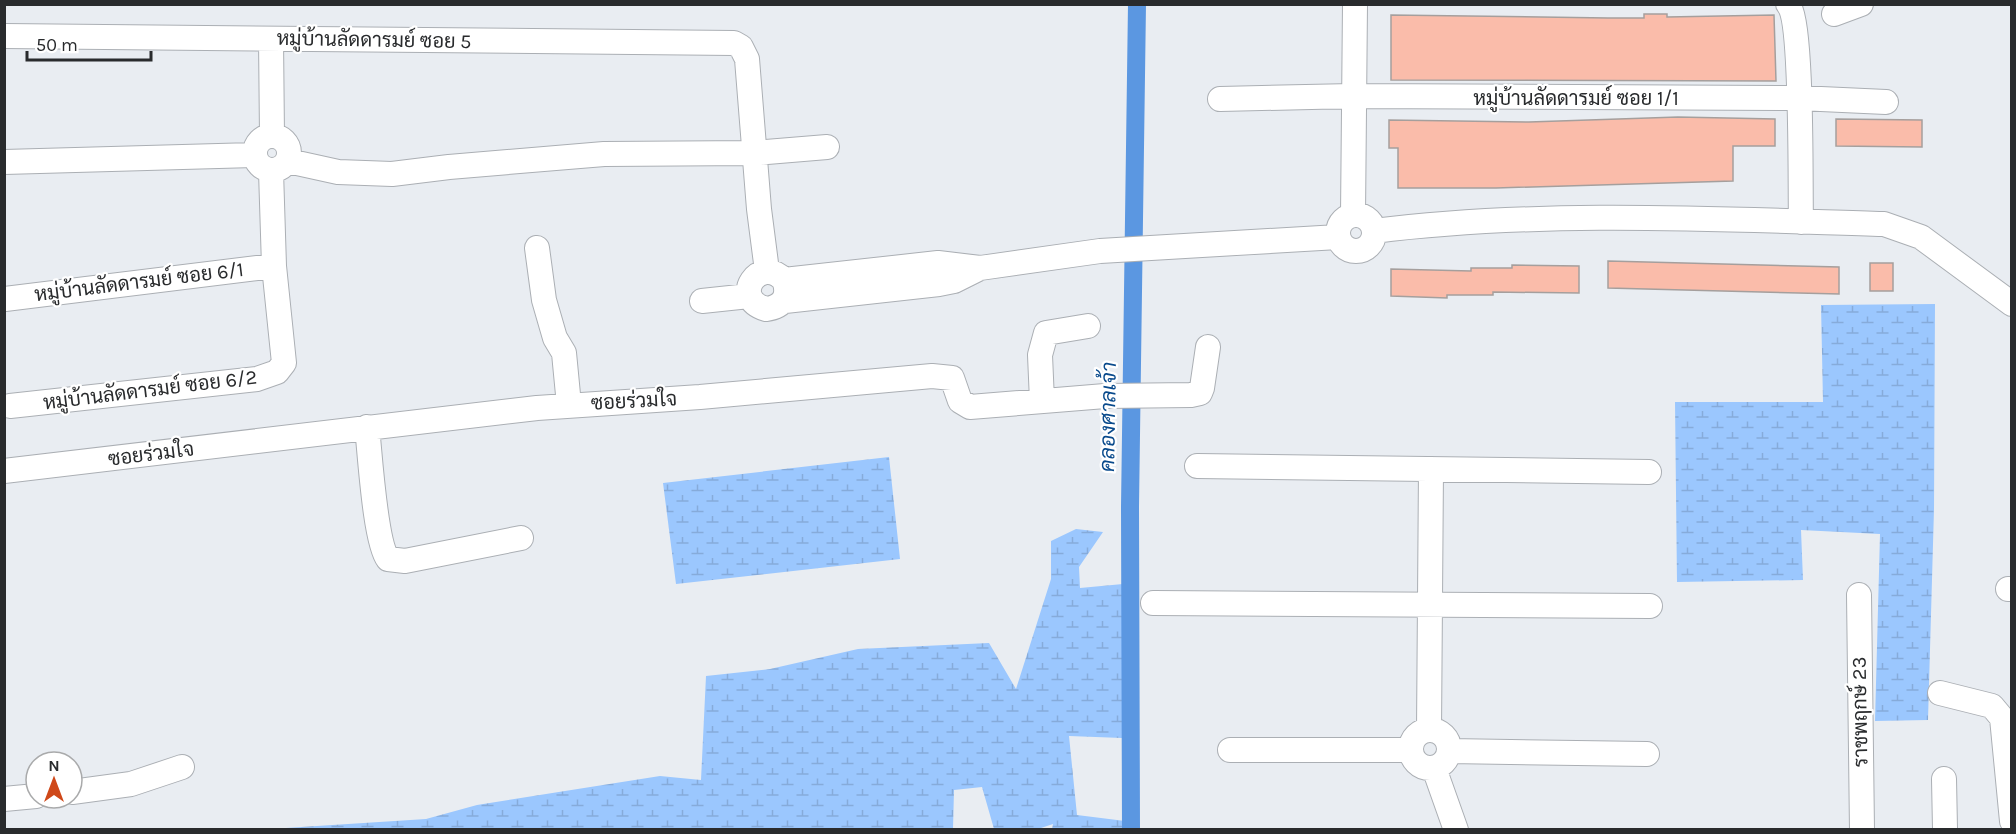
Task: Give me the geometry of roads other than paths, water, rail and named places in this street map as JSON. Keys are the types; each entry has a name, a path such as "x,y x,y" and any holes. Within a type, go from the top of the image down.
{"street":[{"path":"1353,215 1355,4"},
{"path":"1834,14 1862,4"},
{"path":"1790,9 1799,98 1801,222"},
{"name":"หมู่บ้านลัดดารมย์ ซอย 5","path":"4,36 725,41 741,47 747,59 754,153"},
{"path":"271,39 272,136 261,140 271,162 274,266"},
{"name":"หมู่บ้านลัดดารมย์ ซอย 1/1","path":"1220,99 1353,96 1799,98 1886,102"},
{"path":"4,162 271,162 369,175 604,154 754,153 827,147"},
{"path":"754,153 778,284 774,308 766,309 753,302 749,296 750,282 754,277 778,284 939,284 954,281 980,268 1100,251 1338,237"},
{"path":"1353,215 1368,219 1374,231 1369,246 1355,251 1341,244 1338,237 1341,222 1353,215"},
{"path":"1374,231 1447,222 1504,220 1640,219 1884,224 1904,229 1921,237 2012,304"},
{"path":"537,248 544,300 555,338 564,353 569,405"},
{"name":"หมู่บ้านลัดดารมย์ ซอย 6/1","path":"5,299 274,266"},
{"name":"หมู่บ้านลัดดารมย์ ซอย 6/2","path":"10,406 257,379 277,372 284,363 274,266"},
{"path":"702,301 749,296"},
{"path":"1042,401 1040,355 1047,333 1088,326"},
{"name":"ซอยร่วมใจ","path":"4,471 569,405 700,397 946,376 955,382 960,401 970,407 1105,396 1191,395 1200,393 1208,347"},
{"path":"367,428 378,520 384,553 388,559 405,561 521,538"},
{"path":"1197,466 1650,472"},
{"path":"1429,730 1431,469"},
{"name":"ราชพฤกษ์ 23","path":"1859,595 1862,830"},
{"path":"1153,603 1650,606"},
{"path":"1940,693 1992,706 2002,718 2012,821"},
{"path":"1456,830 1442,759 1444,736 1429,730 1416,736 1411,750 1416,762 1427,768 1442,759 1647,754"},
{"path":"1230,750 1411,750"},
{"path":"84,790 131,784 182,767"},
{"path":"1941,829 1944,779"},
{"path":"4,799 24,797"}],"waterway":[{"name":"คลองศาลเจ้า","path":"1131,830 1130,507 1137,4"}]}
